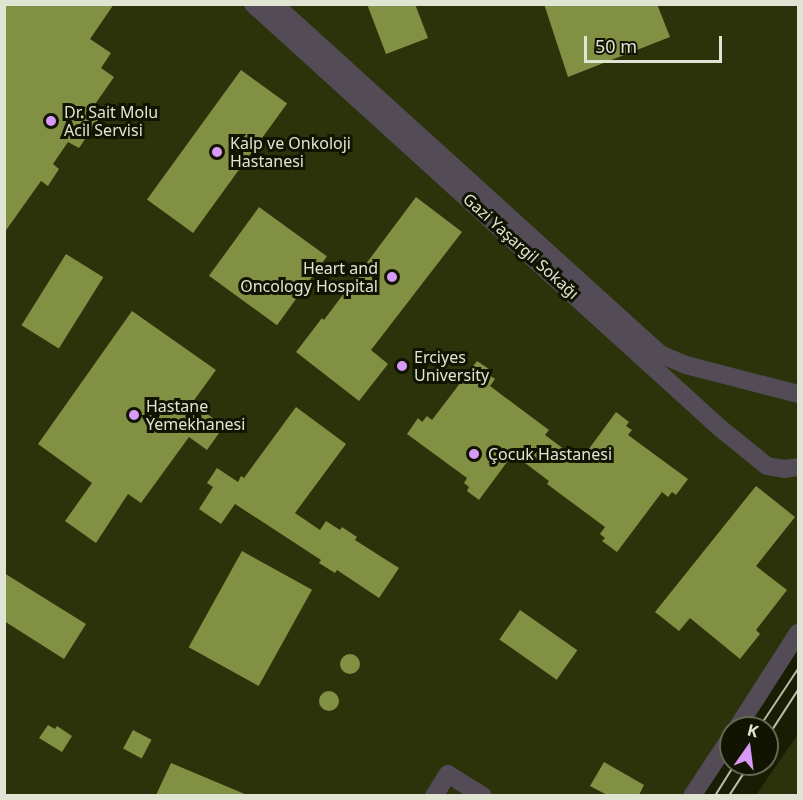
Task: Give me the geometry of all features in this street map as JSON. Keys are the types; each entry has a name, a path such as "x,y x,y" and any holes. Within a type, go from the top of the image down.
{"street":[{"name":"Gazi Yaşargil Sokağı","path":"253,4 720,428 767,465 784,469 798,467"},
{"name":"Gazi Yaşargil Sokağı","path":"273,4 660,354 686,365 798,394"},
{"path":"745,716 798,633"},
{"path":"692,795 719,755"},
{"path":"434,795 448,774 483,795"}],"green space":[{"name":"Erciyes University","path":"5,5 798,5 798,632 744,716 719,716 719,755 693,795 5,796"},
{"path":"798,734 798,795 756,795 769,776 779,776 779,762"}],"building":[{"name":"Dr. Sait Molu Acil Servisi","path":"4,4 114,4 90,39 111,53 101,68 114,77 91,110 100,117 79,148 68,142 53,164 59,169 48,186 41,181 4,233"},
{"path":"367,4 415,4 428,38 386,54"},
{"path":"544,4 657,4 670,37 568,77"},
{"name":"Kalp ve Onkoloji Hastanesi","path":"241,70 287,104 193,233 147,199"},
{"name":"Heart and Oncology Hospital","path":"416,197 462,232 371,350 388,364 359,401 296,352 322,318 324,320"},
{"path":"259,207 327,256 277,325 209,276"},
{"path":"66,254 103,277 59,349 21,325"},
{"name":"Hastane Yemekhanesi","path":"132,311 216,370 192,403 224,426 207,450 189,437 141,503 128,494 96,543 65,521 92,483 38,444"},
{"name":"Çocuk Hastanesi","path":"477,361 492,371 489,375 495,379 490,386 549,430 545,435 580,461 616,412 629,422 626,426 632,430 628,435 688,479 676,495 672,492 668,497 662,492 617,552 602,541 605,538 600,534 605,527 547,484 549,481 513,454 479,500 467,491 469,487 464,483 467,478 407,434 418,418 422,422 427,416 432,420"},
{"path":"296,407 346,444 295,513 320,530 326,521 340,530 342,527 357,537 355,540 399,568 379,598 337,570 335,573 319,563 321,560 235,504 221,524 199,509 213,487 207,483 217,468 238,482 241,476 244,478"},
{"path":"756,486 795,517 756,566 787,590 756,630 760,634 740,659 690,618 679,631 655,612"},
{"path":"242,551 312,590 259,686 189,647"},
{"path":"4,573 86,624 64,659 4,621"},
{"path":"520,610 577,650 557,680 499,639"},
{"path":"350,654 357,657 360,664 357,671 350,674 343,671 340,664 343,657"},
{"path":"329,691 336,694 339,701 336,708 329,711 322,708 319,701 322,694"},
{"path":"48,725 55,729 57,726 72,736 62,752 39,738"},
{"path":"133,730 152,740 142,758 123,749"},
{"path":"604,762 644,785 639,795 607,795 590,786"},
{"path":"171,763 247,795 156,795"}],"tram line":[{"path":"767,716 798,669"},
{"path":"779,719 798,690"},
{"path":"715,796 728,776"},
{"path":"729,796 742,776"}],"place":[{"name":"Dr. Sait Molu Acil Servisi","path":"51,121"},
{"name":"Kalp ve Onkoloji Hastanesi","path":"217,152"},
{"name":"Heart and Oncology Hospital","path":"392,277"},
{"name":"Erciyes University","path":"402,366"},
{"name":"Hastane Yemekhanesi","path":"134,415"},
{"name":"Çocuk Hastanesi","path":"474,454"}]}
